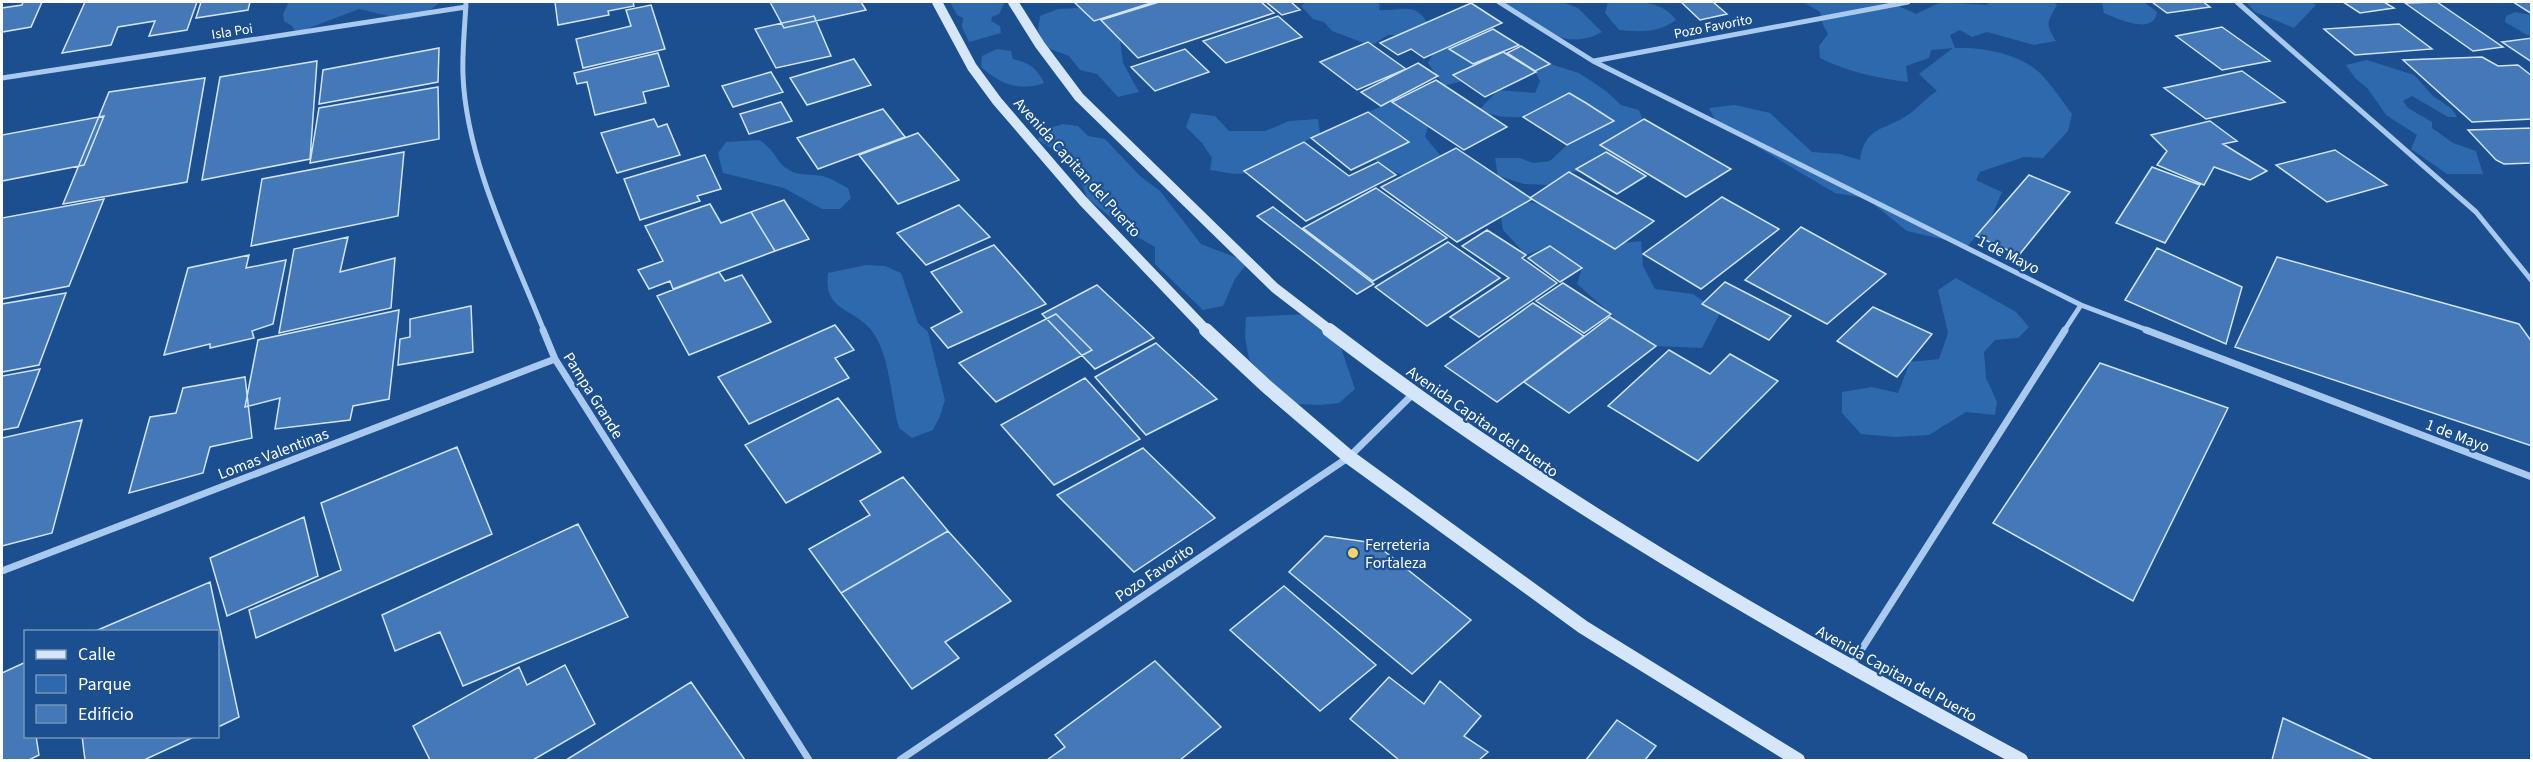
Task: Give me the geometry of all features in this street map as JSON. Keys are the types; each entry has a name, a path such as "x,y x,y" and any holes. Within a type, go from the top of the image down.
{"street":[{"name":"Avenida Capitan del Puerto","path":"936,2 972,67 997,101 1083,201 1212,336 1349,457 1583,627 1798,760"},
{"name":"Avenida Capitan del Puerto","path":"1013,2 1040,45 1079,97 1275,288 1413,394 1563,496 1850,668 2021,760"},
{"name":"1 de Mayo","path":"1498,2 1593,61 2081,305 2532,477"},
{"name":"Pozo Favorito","path":"1593,61 1908,2"},
{"path":"2237,2 2476,212 2532,281"},
{"name":"Isla Poi","path":"2,78 466,4"},
{"name":"Pampa Grande","path":"466,4 463,76 471,128 488,192 555,359 809,760"},
{"path":"1850,668 2081,305"},
{"name":"Lomas Valentinas","path":"2,571 555,359"},
{"name":"Pozo Favorito","path":"900,760 1349,457 1413,394"}],"green space":[{"path":"289,2 440,2 423,16 406,20 359,9 296,33 292,26 284,21 283,14"},
{"path":"950,2 1005,2 999,14 992,17 991,21 1000,26 1001,33 969,42 962,27 963,18 957,15"},
{"path":"1306,2 1377,2 1380,5 1379,10 1406,9 1418,12 1428,24 1406,35 1388,35 1374,44 1364,43 1332,31 1324,22 1313,19 1301,6"},
{"path":"1503,2 1562,2 1578,8 1602,32 1588,38 1574,40 1562,38 1538,27"},
{"path":"1608,2 1637,2 1655,5 1670,13 1676,20 1649,31 1619,30 1605,13"},
{"path":"1803,2 1890,2 1916,14 1941,2 1986,5 1991,2 2053,2 2057,5 2049,23 2050,31 2056,41 2034,45 1987,32 1972,37 1960,30 1950,35 1955,48 2000,53 2031,66 2049,83 2072,114 2068,131 2043,158 2024,157 1980,172 1976,180 2002,192 1991,218 1966,248 1954,242 1907,231 1866,198 1835,193 1717,123 1709,108 1735,105 1770,113 1812,152 1840,154 1860,160 1862,149 1871,135 1908,115 1937,91 1919,74 1953,48 1931,50 1929,58 1906,66 1908,82 1852,71 1820,58 1819,46 1828,34 1820,12"},
{"path":"2102,2 2144,2 2157,12 2149,23 2135,24 2104,13"},
{"path":"2246,2 2311,2 2316,5 2294,28 2255,12"},
{"path":"1081,8 1113,24 1120,39 1123,63 1139,92 1118,97 1097,74 1080,70 1069,56 1045,47 1038,30 1040,16 1058,9"},
{"path":"2515,12 2531,15 2531,36 2505,22 2506,16"},
{"path":"1469,29 1483,38 1465,53 1477,62 1476,73 1462,81 1444,86 1428,63 1433,54"},
{"path":"997,49 1011,51 1013,59 1032,67 1044,83 1026,87 1010,85 988,73 981,67 982,56"},
{"path":"2367,60 2414,75 2433,96 2452,109 2457,117 2448,117 2412,96 2403,101 2408,108 2432,122 2432,128 2453,143 2476,151 2483,174 2447,174 2411,149 2417,135 2386,115 2368,89 2355,78 2346,65"},
{"path":"1550,64 1579,73 1606,91 1621,105 1639,110 1643,125 1642,139 1628,165 1593,171 1569,172 1549,185 1524,184 1498,176 1495,158 1519,158 1534,163 1550,161 1567,145 1613,121 1586,103 1547,113 1518,117 1504,117 1480,109 1498,90 1535,93 1540,81 1535,71"},
{"path":"1392,102 1414,110 1428,126 1425,137 1441,156 1416,175 1401,175 1374,159 1381,130 1368,112"},
{"path":"1191,113 1215,116 1229,131 1265,131 1289,121 1318,119 1320,134 1266,160 1256,173 1235,174 1210,170 1212,158 1202,143 1186,127"},
{"path":"1063,124 1078,126 1088,136 1105,139 1140,176 1160,191 1201,244 1248,262 1235,279 1223,306 1203,310 1155,264 1155,247 1132,234 1088,199 1072,161 1038,140 1043,130"},
{"path":"759,140 789,170 832,180 848,188 851,198 840,209 822,209 784,188 723,173 718,153 726,142"},
{"path":"1515,200 1540,204 1623,243 1641,241 1643,266 1655,289 1693,294 1720,313 1702,348 1656,346 1626,338 1611,314 1577,284 1582,268 1550,246 1526,255 1503,230 1501,217"},
{"path":"866,265 885,266 901,273 918,323 928,332 945,400 933,430 912,438 899,428 883,352 878,341 864,323 841,308 830,295 828,273"},
{"path":"1956,278 2016,312 2029,327 2018,338 1995,340 1984,352 1986,378 1997,402 1995,415 1966,412 1929,435 1894,437 1861,434 1842,413 1842,392 1872,387 1898,393 1910,362 1939,359 1948,333 1938,290"},
{"path":"1309,314 1337,336 1355,389 1339,403 1297,404 1270,383 1249,359 1245,337 1246,317"}],"building":[{"path":"23,2 42,2 31,27 2,32 2,8 22,5"},
{"path":"85,2 197,2 187,30 149,36 155,21 118,27 111,45 62,53"},
{"path":"201,2 250,2 248,10 196,18"},
{"path":"555,2 633,2 634,6 608,11 609,15 558,25"},
{"path":"770,2 861,2 866,10 784,28"},
{"path":"1074,2 1154,2 1094,21"},
{"path":"1159,2 1261,2 1274,13 1138,58 1101,20"},
{"path":"1266,2 1291,2 1300,10 1282,15"},
{"path":"1681,2 1713,2 1727,14 1700,20"},
{"path":"2152,2 2203,2 2210,7 2167,13"},
{"path":"2343,2 2384,2 2394,8 2360,13"},
{"path":"2437,2 2503,47 2473,51 2405,3"},
{"path":"2513,2 2532,2 2532,14"},
{"path":"1471,3 1502,23 1424,58 1411,49 1398,55 1380,43"},
{"path":"651,5 665,49 583,68 576,39 631,26 626,10"},
{"path":"814,16 831,56 776,68 755,29"},
{"path":"1278,16 1302,37 1226,63 1203,41"},
{"path":"2399,24 2432,49 2355,55 2324,29"},
{"path":"2222,27 2270,61 2222,70 2176,36"},
{"path":"1493,29 1519,45 1473,64 1449,49"},
{"path":"2532,38 2532,62 2502,42"},
{"path":"1368,42 1406,69 1357,90 1320,62"},
{"path":"1521,46 1550,64 1535,71 1507,53"},
{"path":"439,48 438,82 319,104 323,70"},
{"path":"1185,49 1209,72 1155,91 1131,67"},
{"path":"1503,52 1536,72 1485,97 1453,75"},
{"path":"658,53 669,86 643,92 646,103 595,115 587,82 577,84 574,73"},
{"path":"2482,57 2498,66 2518,65 2532,76 2532,119 2472,122 2403,60"},
{"path":"854,59 871,85 807,105 790,78"},
{"path":"317,61 310,159 202,180 220,77"},
{"path":"1418,63 1438,76 1381,106 1361,92"},
{"path":"2242,71 2285,102 2206,119 2164,88"},
{"path":"771,72 783,92 733,107 722,86"},
{"path":"205,78 187,182 63,204 109,92"},
{"path":"1436,80 1507,127 1464,150 1392,102"},
{"path":"438,87 439,139 310,163 319,108"},
{"path":"1569,93 1614,121 1567,145 1523,117"},
{"path":"781,102 792,121 749,134 740,114"},
{"path":"883,109 905,137 818,169 797,138"},
{"path":"1368,112 1409,142 1351,170 1311,138"},
{"path":"104,116 84,165 2,181 2,135"},
{"path":"654,119 658,127 667,124 680,155 617,173 601,133"},
{"path":"1644,119 1731,169 1686,197 1600,145"},
{"path":"2210,121 2237,141 2223,144 2267,171 2250,180 2214,167 2204,185 2157,165 2167,151 2151,135"},
{"path":"2532,128 2532,163 2504,164 2496,160 2468,130"},
{"path":"918,133 959,180 898,204 859,155"},
{"path":"1304,142 1349,176 1378,162 1396,175 1306,221 1244,171"},
{"path":"1456,148 1532,199 1457,242 1381,187"},
{"path":"2335,150 2387,185 2327,202 2276,165"},
{"path":"404,152 398,216 251,246 262,179"},
{"path":"1606,152 1646,176 1617,194 1576,169"},
{"path":"705,155 721,189 697,196 700,201 640,220 624,179"},
{"path":"2152,167 2200,185 2165,243 2116,223"},
{"path":"1569,172 1654,221 1615,249 1530,198"},
{"path":"2029,175 2070,192 2019,255 1976,236"},
{"path":"1376,188 1447,238 1373,281 1303,228"},
{"path":"1722,197 1779,229 1701,289 1643,254"},
{"path":"104,199 69,286 2,299 2,218"},
{"path":"784,200 809,239 775,251 751,212"},
{"path":"710,204 721,223 751,212 775,251 673,289 670,281 649,289 638,270 663,261 645,226"},
{"path":"959,205 990,237 926,265 897,233"},
{"path":"1273,207 1374,284 1357,294 1257,216"},
{"path":"1801,227 1886,274 1827,324 1745,280"},
{"path":"1487,230 1526,255 1522,258 1557,283 1479,337 1450,317 1509,278 1462,246"},
{"path":"348,237 340,272 395,258 391,308 279,333 294,249"},
{"path":"1448,242 1500,278 1427,326 1375,287"},
{"path":"994,245 1046,304 948,348 931,328 962,312 931,272"},
{"path":"1550,246 1582,268 1560,282 1528,258"},
{"path":"2157,248 2242,287 2226,344 2125,300"},
{"path":"249,255 246,268 286,260 273,324 252,331 254,338 210,348 210,344 164,355 188,268"},
{"path":"2277,257 2519,324 2532,342 2532,446 2235,347"},
{"path":"719,272 725,281 742,275 771,322 689,355 657,296"},
{"path":"1725,282 1791,316 1769,340 1702,304"},
{"path":"1563,283 1611,314 1584,333 1536,301"},
{"path":"1097,285 1154,338 1095,369 1042,314"},
{"path":"66,293 39,365 2,372 2,304"},
{"path":"1533,303 1584,336 1497,402 1445,366"},
{"path":"471,306 473,352 398,365 400,339 410,337 410,319"},
{"path":"1873,307 1932,334 1897,377 1837,341"},
{"path":"399,310 389,399 353,406 350,420 275,429 280,398 245,407 258,340"},
{"path":"1056,314 1092,350 996,402 959,363"},
{"path":"1610,317 1656,346 1569,413 1524,382"},
{"path":"835,325 854,350 835,358 849,378 749,424 718,377"},
{"path":"1156,343 1217,399 1146,435 1095,377"},
{"path":"1669,350 1710,374 1730,354 1778,381 1698,461 1608,406"},
{"path":"2100,363 2228,408 2133,601 1993,523"},
{"path":"40,369 18,427 2,430 2,376"},
{"path":"245,377 252,438 210,447 203,473 129,493 150,417 176,413 183,388"},
{"path":"1085,378 1140,439 1054,485 1001,425"},
{"path":"838,398 881,452 786,503 745,445"},
{"path":"82,420 52,533 2,546 2,438"},
{"path":"457,447 492,534 256,638 249,610 341,570 321,503"},
{"path":"1143,448 1215,518 1134,572 1057,495"},
{"path":"903,477 948,531 841,593 809,549 870,515 860,501"},
{"path":"304,517 318,576 227,616 210,558"},
{"path":"578,524 628,617 463,686 440,632 395,651 382,615"},
{"path":"948,531 1011,601 945,642 959,658 912,689 841,593"},
{"path":"1325,536 1374,543 1471,620 1412,674 1289,572"},
{"path":"210,582 239,717 219,727 219,630 98,630"},
{"path":"1284,586 1376,665 1320,711 1230,630"},
{"path":"1155,661 1221,727 1180,760 1047,760 1065,747 1055,735"},
{"path":"24,663 24,738 36,738 39,755 29,760 2,760 2,673"},
{"path":"565,665 595,724 533,760 430,760 413,726 519,667 527,685"},
{"path":"1389,677 1424,704 1440,681 1481,716 1464,736 1488,752 1479,760 1399,760 1350,719"},
{"path":"691,682 745,760 566,760"},
{"path":"2283,718 2373,760 2272,760"},
{"path":"1617,720 1656,746 1645,760 1586,760"},
{"path":"82,738 192,738 144,760 85,760"}],"place":[{"name":"Ferreteria Fortaleza","path":"1353,553"}]}
